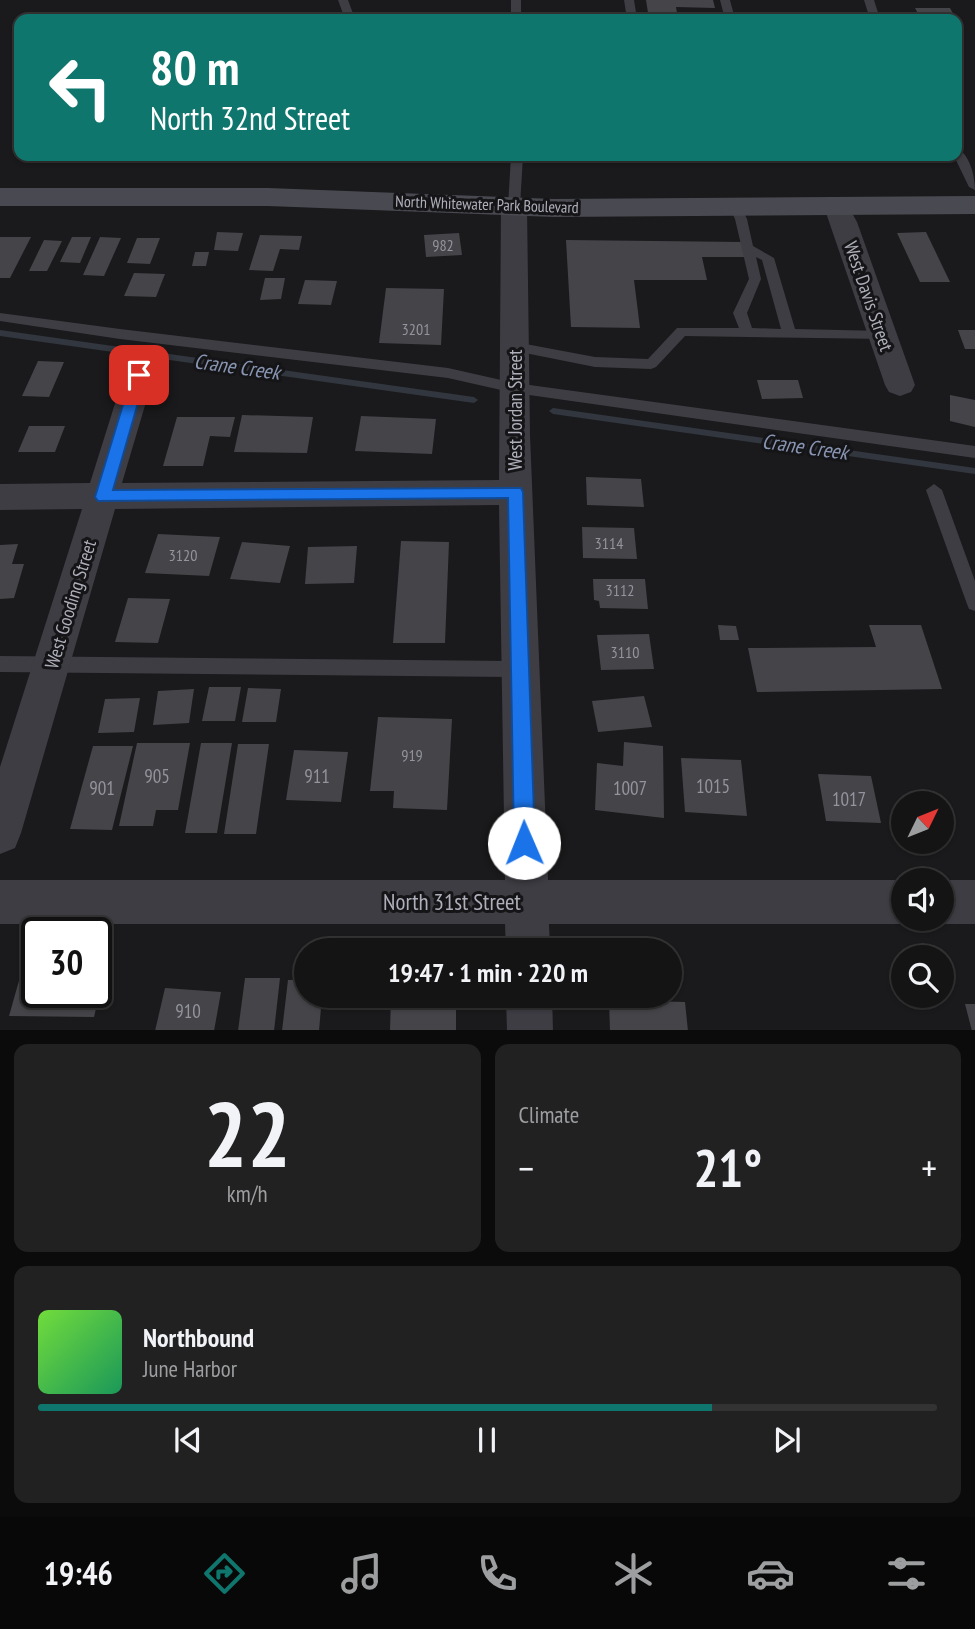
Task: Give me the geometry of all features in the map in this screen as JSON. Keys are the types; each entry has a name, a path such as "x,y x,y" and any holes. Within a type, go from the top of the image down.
{"street":[{"name":"North Whitewater Park Boulevard","path":"0,174 975,187"},
{"name":"North Whitewater Park Boulevard","path":"0,197 268,197 516,182 735,206 975,205"},
{"name":"West Jordan Street","path":"516,182 516,492 528,938"},
{"name":"West Davis Street","path":"837,207 900,385"},
{"name":"West Gooding Street","path":"0,832 139,375"},
{"path":"0,497 516,492"},
{"name":"North 31st Street","path":"0,902 891,902"},
{"path":"954,902 975,902"},
{"path":"529,1008 530,1030"}],"lane":[{"path":"962,161 975,187"},
{"path":"735,206 755,279 740,313 747,332"},
{"path":"748,248 768,258 789,333"},
{"path":"0,317 447,373 515,388 975,452"},
{"path":"515,347 595,362 651,364 682,331 883,336"},
{"path":"934,490 975,604"},
{"path":"0,664 520,669"}],"building":[{"path":"646,0 713,0 715,8 676,7 677,14 648,14"},
{"path":"915,8 950,8 953,14 918,14"},
{"path":"217,232 243,233 238,251 214,250"},
{"path":"926,232 950,282 920,282 897,233"},
{"path":"459,233 462,255 426,257 424,235"},
{"path":"260,235 302,236 299,250 280,249 273,271 249,270"},
{"path":"0,237 31,237 10,278 0,278"},
{"path":"72,237 91,237 80,263 60,262"},
{"path":"100,237 121,238 104,276 83,275"},
{"path":"137,238 160,238 150,264 127,263"},
{"path":"44,240 62,241 47,271 29,271"},
{"path":"566,240 743,242 747,257 702,257 707,280 634,280 640,328 571,327"},
{"path":"195,252 209,252 206,266 192,266"},
{"path":"134,273 165,274 156,297 124,296"},
{"path":"265,278 285,278 281,299 260,300"},
{"path":"305,280 337,281 331,305 298,304"},
{"path":"386,288 444,289 441,345 379,343"},
{"path":"958,330 975,330 975,349 965,349"},
{"path":"38,361 64,362 49,397 22,396"},
{"path":"757,380 798,380 803,398 762,399"},
{"path":"950,395 975,400 975,427 950,421"},
{"path":"242,415 313,417 307,453 234,452"},
{"path":"361,416 436,419 432,454 355,451"},
{"path":"177,417 235,417 230,437 210,436 203,466 163,466"},
{"path":"29,426 65,426 55,452 18,452"},
{"path":"586,477 641,479 644,507 587,505"},
{"path":"582,527 634,528 637,559 583,558"},
{"path":"158,534 220,537 209,576 145,573"},
{"path":"401,541 449,542 445,643 393,643"},
{"path":"242,542 290,546 280,583 230,579"},
{"path":"18,544 12,564 24,564 14,598 0,599 0,545"},
{"path":"357,546 354,583 305,584 308,547"},
{"path":"593,579 645,579 648,609 600,608 599,601 594,600"},
{"path":"128,598 170,599 158,643 115,642"},
{"path":"718,625 736,626 739,640 720,640"},
{"path":"869,625 921,625 942,689 757,692 748,648 876,647"},
{"path":"649,634 654,669 601,670 597,635"},
{"path":"209,687 241,687 235,721 202,721"},
{"path":"248,688 281,689 276,722 242,722"},
{"path":"194,689 189,723 153,725 158,691"},
{"path":"644,696 652,727 598,732 592,701"},
{"path":"140,698 134,732 98,733 105,699"},
{"path":"378,717 452,719 447,810 393,808 394,791 370,791"},
{"path":"624,742 663,746 664,818 595,810 597,763 623,766"},
{"path":"137,743 190,743 178,810 156,810 153,826 119,826"},
{"path":"201,743 232,743 217,833 185,833"},
{"path":"238,744 269,744 256,834 224,834"},
{"path":"93,746 133,746 112,830 70,829"},
{"path":"294,750 348,752 341,802 286,800"},
{"path":"681,758 741,760 747,816 685,812"},
{"path":"818,774 871,776 881,823 826,821"},
{"path":"21,974 21,1008 96,1008 94,1017 9,1016"},
{"path":"245,978 280,978 274,1030 238,1030"},
{"path":"288,980 294,980 294,1008 321,1008 319,1030 282,1030"},
{"path":"165,988 221,992 214,1030 155,1030"},
{"path":"682,1002 685,1002 688,1030 610,1030 609,1008 682,1008"},
{"path":"965,1004 975,1004 975,1030 972,1030"},
{"path":"391,1008 456,1008 456,1030 390,1030"}],"waterway":[{"name":"Crane Creek","path":"0,333 474,400"},
{"name":"Crane Creek","path":"553,411 975,471"}],"route":[{"path":"139,375 103,497 516,492 524,843"}]}
